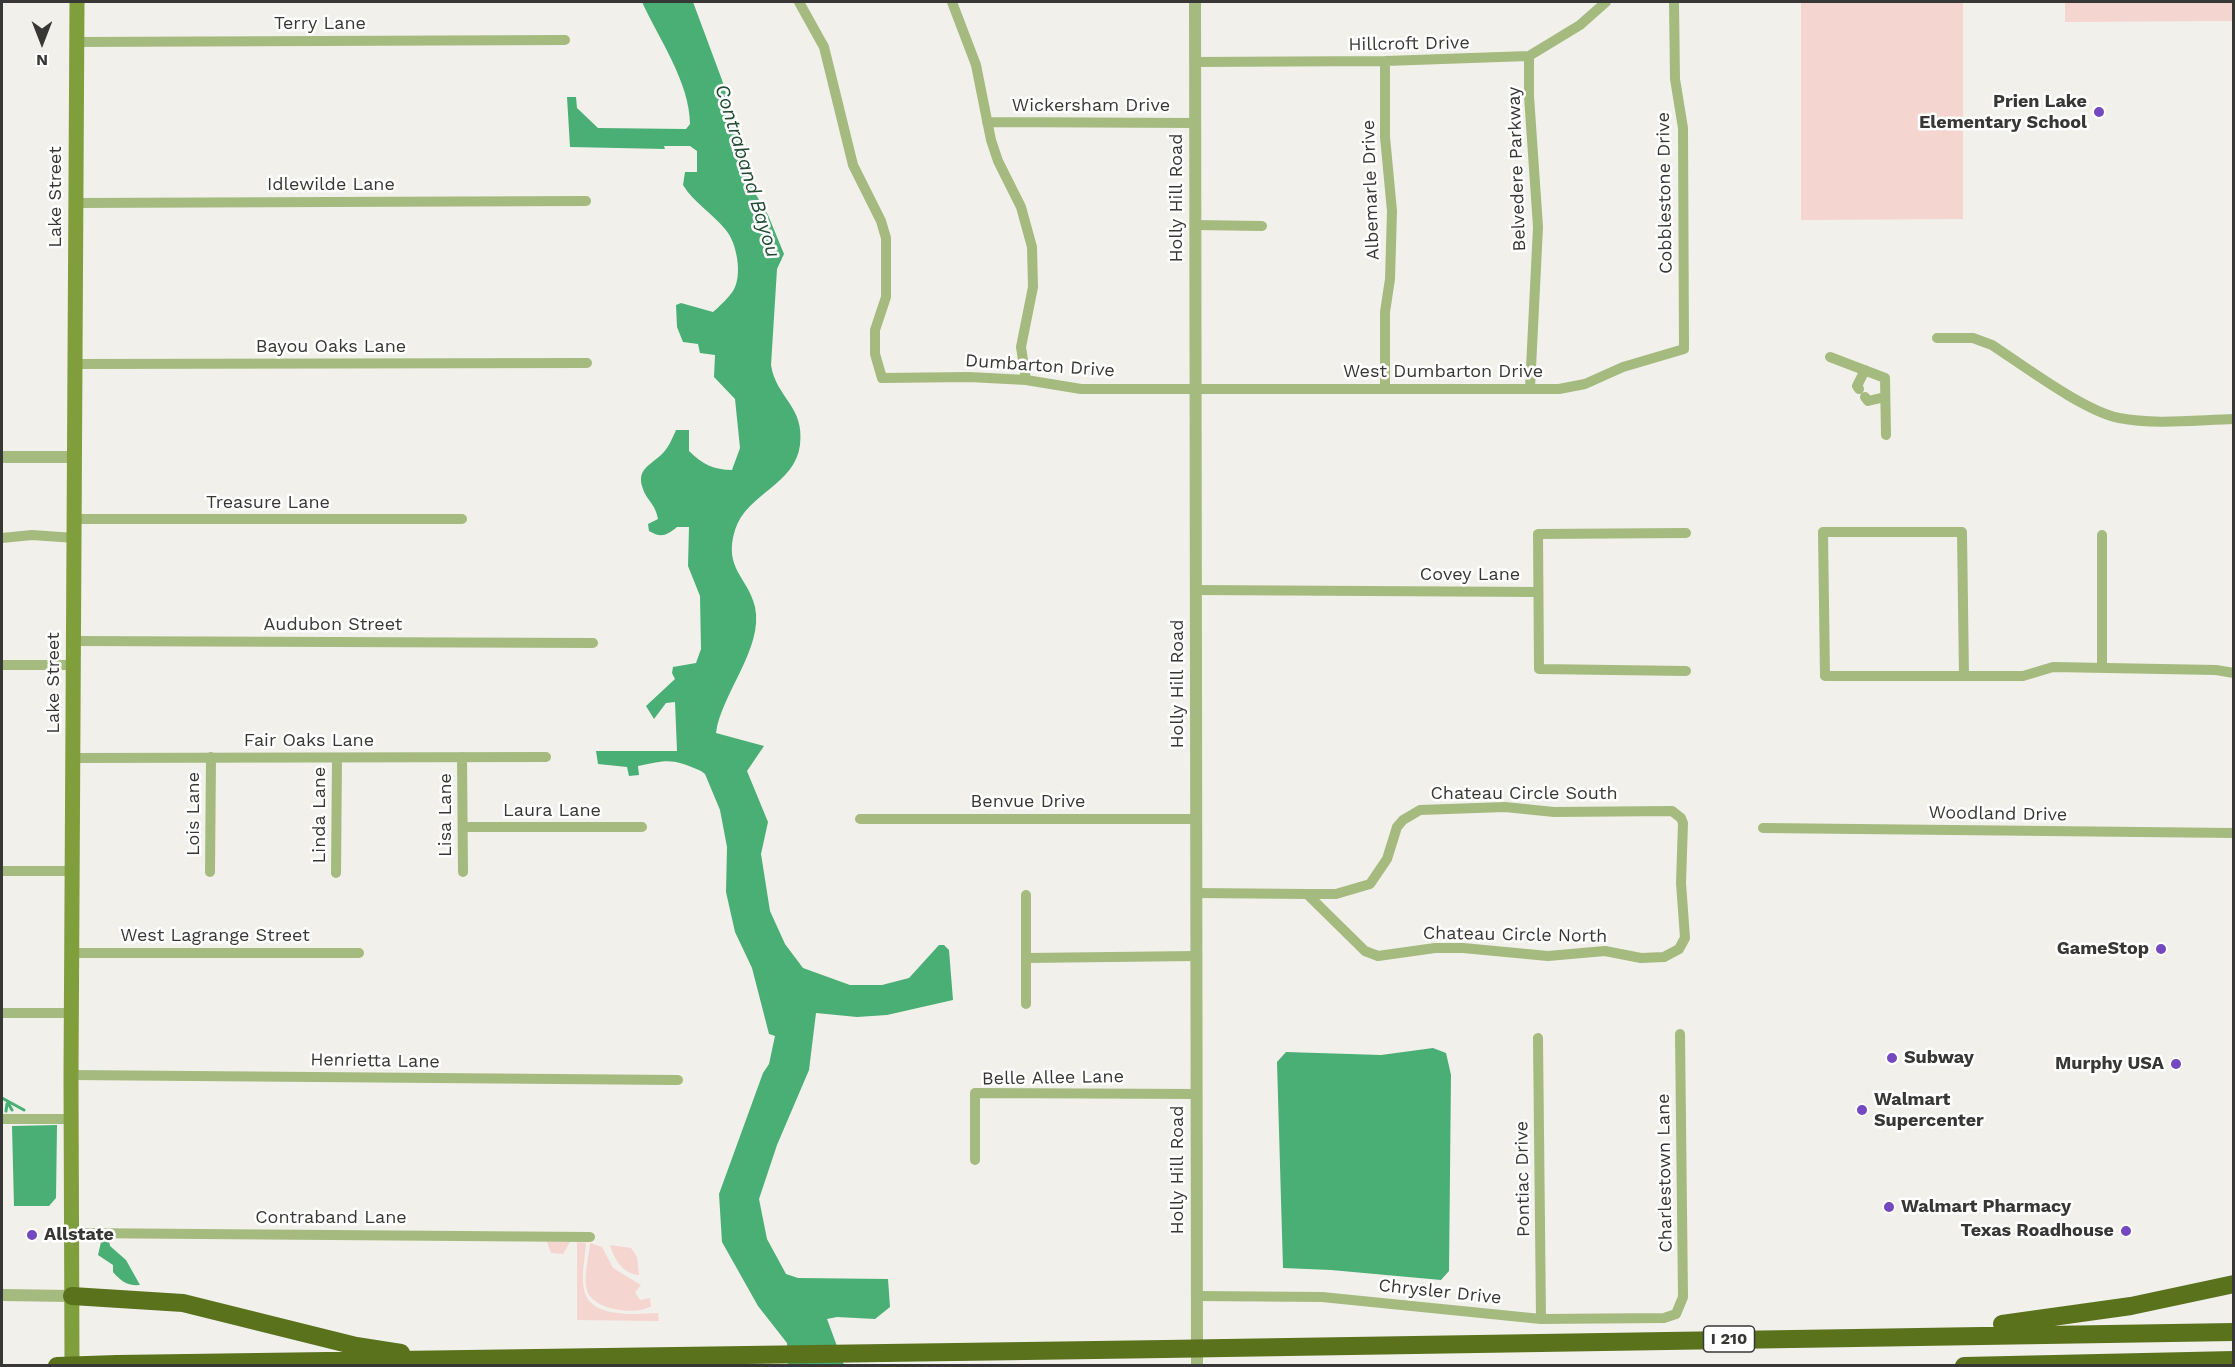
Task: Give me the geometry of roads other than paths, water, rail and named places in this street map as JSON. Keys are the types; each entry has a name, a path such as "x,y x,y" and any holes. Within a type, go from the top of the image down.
{"highway":[{"path":"1903,1336 1942,1328 2066,1317 2234,1284"},
{"path":"72,1296 183,1303 356,1346 465,1360"},
{"name":"I 210","path":"57,1365 2234,1332"},
{"path":"1964,1365 2234,1360"}],"main road":[{"name":"Lake Street","path":"72,1365 71,1075 77,2"}],"street":[{"name":"Dumbarton Drive","path":"799,2 824,47 853,165 881,221 886,238 886,297 876,330 876,354 882,378 969,376 1026,380 1082,389 1195,388"},
{"path":"952,2 976,65 987,122 998,161 1021,207 1032,247 1033,287 1021,347 1026,380"},
{"name":"Holly Hill Road","path":"1195,2 1197,1365"},
{"name":"Hillcroft Drive","path":"1195,62 1385,62 1529,56 1564,36 1606,2"},
{"name":"Cobblestone Drive","path":"1674,2 1675,79 1683,128 1684,349"},
{"name":"Terry Lane","path":"76,42 565,40"},
{"name":"Belvedere Parkway","path":"1529,56 1538,227 1530,388"},
{"name":"Albemarle Drive","path":"1385,62 1385,137 1392,212 1390,279 1385,312 1385,389"},
{"name":"Wickersham Drive","path":"987,122 1195,123"},
{"name":"Idlewilde Lane","path":"76,203 586,201"},
{"path":"1195,225 1262,226"},
{"path":"1937,338 1973,338 1992,345 2097,411 2118,417 2140,420 2234,419"},
{"name":"West Dumbarton Drive","path":"1195,388 1559,389 1585,384 1623,367 1684,349"},
{"path":"1830,357 1885,378 1886,435"},
{"name":"Bayou Oaks Lane","path":"75,364 587,363"},
{"path":"1865,370 1857,386 1862,393 1868,401 1885,397"},
{"path":"2,457 75,457"},
{"name":"Treasure Lane","path":"74,519 462,519"},
{"path":"1964,676 1962,532 1822,532 1824,676 1964,676 2023,676 2053,667 2216,670 2234,673"},
{"name":"Covey Lane","path":"1196,590 1538,592 1538,534 1686,533"},
{"path":"2,538 32,535 75,538"},
{"path":"2102,535 2102,668"},
{"path":"1538,592 1539,669 1686,671"},
{"name":"Audubon Street","path":"74,641 593,643"},
{"path":"2,665 74,665"},
{"name":"Lois Lane","path":"210,872 211,757"},
{"name":"Lisa Lane","path":"462,757 463,872"},
{"name":"Fair Oaks Lane","path":"73,758 546,757"},
{"name":"Linda Lane","path":"336,873 337,758"},
{"name":"Chateau Circle South","path":"1307,894 1342,893 1370,884 1383,868 1393,836 1403,820 1420,810 1433,809 1505,807 1554,812 1672,812 1681,818 1683,823 1681,883"},
{"name":"Benvue Drive","path":"860,819 1196,819"},
{"name":"Laura Lane","path":"463,827 642,827"},
{"name":"Woodland Drive","path":"1763,828 2234,832"},
{"path":"2,871 72,871"},
{"name":"Chateau Circle North","path":"1307,894 1365,951 1378,956 1435,948 1463,948 1548,956 1605,951 1641,958 1664,957 1679,949 1685,938 1681,883"},
{"path":"1196,892 1307,894"},
{"path":"1026,895 1026,1004"},
{"name":"West Lagrange Street","path":"72,952 359,953"},
{"path":"1026,958 1196,956"},
{"path":"2,1013 72,1013"},
{"name":"Charlestown Lane","path":"1678,1311 1683,1297 1680,1034"},
{"name":"Pontiac Drive","path":"1538,1038 1541,1319"},
{"name":"Henrietta Lane","path":"71,1075 678,1080"},
{"name":"Belle Allee Lane","path":"975,1160 975,1093 1196,1094"},
{"path":"2,1119 71,1119"},
{"name":"Contraband Lane","path":"71,1233 590,1237"},
{"path":"2,1295 72,1296"},
{"name":"Chrysler Drive","path":"1197,1296 1322,1297 1541,1319 1664,1318 1678,1311"}],"water":[{"name":"Contraband Bayou","path":"642,2 693,2 722,80 755,193 768,215 784,254 777,269 771,365 778,386 798,421 800,445 796,459 789,470 741,517 735,530 732,543 734,564 752,597 756,623 748,655 725,703 716,733 764,746 747,771 768,822 761,854 770,911 785,944 803,968 850,985 882,985 909,978 939,945 944,945 949,950 953,1000 887,1015 857,1017 816,1013 809,1070 777,1145 759,1199 767,1239 786,1274 798,1278 888,1279 890,1307 875,1319 837,1317 827,1319 844,1365 788,1365 787,1343 758,1306 722,1242 719,1194 763,1073 769,1064 775,1036 769,1034 752,968 735,932 726,892 727,847 720,810 705,774 701,771 676,762 664,762 638,766 639,775 629,776 627,767 598,764 596,751 677,751 675,702 666,703 654,719 646,706 675,679 672,673 673,667 696,663 701,649 700,596 688,566 689,527 677,527 663,535 649,531 648,524 658,519 643,489 642,473 666,450 676,430 689,430 689,451 704,463 714,467 732,470 740,448 735,399 714,377 715,355 700,353 698,344 683,342 677,327 676,305 681,303 713,312 733,291 738,277 737,259 729,235 683,185 685,172 697,172 697,151 690,146 664,146 665,149 570,147 567,97 576,97 577,108 598,128 686,129 690,124 689,109 679,77"},
{"path":"1433,1048 1446,1053 1451,1075 1449,1271 1441,1280 1283,1268 1277,1062 1286,1052 1381,1055"},
{"path":"57,1125 56,1198 49,1206 14,1206 12,1126"},
{"path":"109,1241 110,1246 126,1260 140,1285 131,1285 122,1280 113,1272 113,1265 98,1255 101,1242"}],"waterway":[{"path":"2,1098 24,1110"},
{"path":"8,1103 12,1110"},
{"path":"6,1111 7,1104"}],"place":[{"name":"Prien Lake Elementary School","path":"2099,112"},
{"name":"GameStop","path":"2161,949"},
{"name":"Subway","path":"1892,1058"},
{"name":"Murphy USA","path":"2176,1064"},
{"name":"Walmart Supercenter","path":"1862,1110"},
{"name":"Walmart Pharmacy","path":"1889,1207"},
{"name":"Texas Roadhouse","path":"2126,1231"},
{"name":"Allstate","path":"32,1235"}]}
